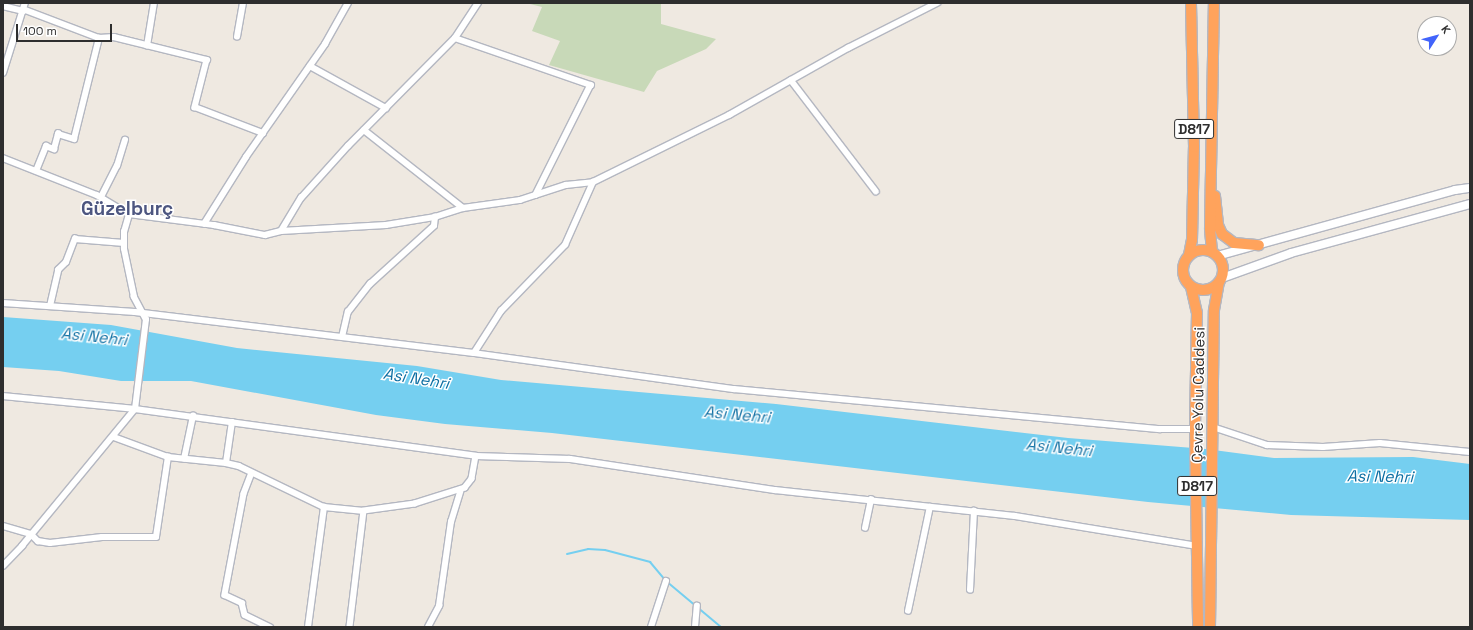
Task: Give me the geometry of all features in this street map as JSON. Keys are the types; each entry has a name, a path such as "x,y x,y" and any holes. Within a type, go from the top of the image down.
{"highway":[{"name":"Çevre Yolu Caddesi","path":"1191,3 1194,147 1192,240 1189,255 1182,272 1191,287 1197,314 1196,433 1198,627"},
{"name":"Çevre Yolu Caddesi","path":"1210,627 1214,310 1223,266 1214,254 1210,187 1214,3"},
{"path":"1210,187 1215,196 1218,226 1222,234 1234,243 1259,245"},
{"path":"1189,255 1200,250 1214,254"},
{"path":"1191,287 1203,291 1220,280"}],"street":[{"path":"147,46 154,3"},
{"path":"237,37 243,3"},
{"path":"204,224 263,133 310,66 348,3"},
{"path":"281,231 301,198 364,130 455,38 478,3"},
{"path":"3,158 101,197 129,214 204,224 265,235 281,231 386,225 435,217 463,208 520,200 566,185 593,182 729,115 791,80 937,3"},
{"path":"3,6 23,8 99,38 114,37 207,60 195,107 263,133"},
{"path":"3,73 23,8"},
{"path":"36,171 46,146 54,149 58,134 74,139 99,38"},
{"path":"455,38 591,85 536,195"},
{"path":"310,66 386,108"},
{"path":"791,80 876,191"},
{"path":"364,130 463,208"},
{"path":"101,197 117,166 125,140"},
{"path":"474,353 501,311 565,245 593,182"},
{"path":"1214,254 1259,245 1448,192 1470,188"},
{"path":"1220,280 1291,253 1470,204"},
{"path":"3,566 114,437 135,409 146,320 141,314 129,277 124,243 129,214"},
{"path":"342,337 348,312 370,284 434,226 435,217"},
{"path":"50,306 58,270 66,262 75,239 124,243"},
{"path":"3,303 141,314 342,337 474,353 734,389 1196,433"},
{"path":"3,396 192,416 476,456 570,459 775,490 974,511 1198,541"},
{"path":"184,459 192,416"},
{"path":"226,462 232,422"},
{"path":"1213,427 1267,445 1323,447 1380,443 1470,452"},
{"path":"114,437 168,457 226,462 324,507 364,511 415,504 461,490"},
{"path":"428,627 439,606 451,522 461,490 472,479 476,456"},
{"path":"3,526 31,534 38,541 50,543 102,537 156,537 168,457"},
{"path":"252,473 244,494 225,595 242,603 245,615 270,627"},
{"path":"865,528 871,500"},
{"path":"308,627 324,507"},
{"path":"908,611 930,507"},
{"path":"350,627 364,511"},
{"path":"970,590 974,511"},
{"path":"651,627 666,581"},
{"path":"695,627 697,606"}],"green space":[{"path":"526,3 661,3 661,24 716,39 706,49 657,71 644,92 549,65 560,41 532,31 542,7"}],"water":[{"name":"Asi Nehri","path":"3,317 111,325 237,348 417,366 501,380 776,404 1068,438 1206,449 1274,458 1413,457 1470,464 1470,520 1291,515 1148,502 552,433 445,424 376,415 191,381 121,381 59,371 3,367"}],"waterway":[{"path":"567,554 588,549 605,550 650,562 666,581 721,627"}],"district":[{"name":"Güzelburç","path":"127,209"}]}
